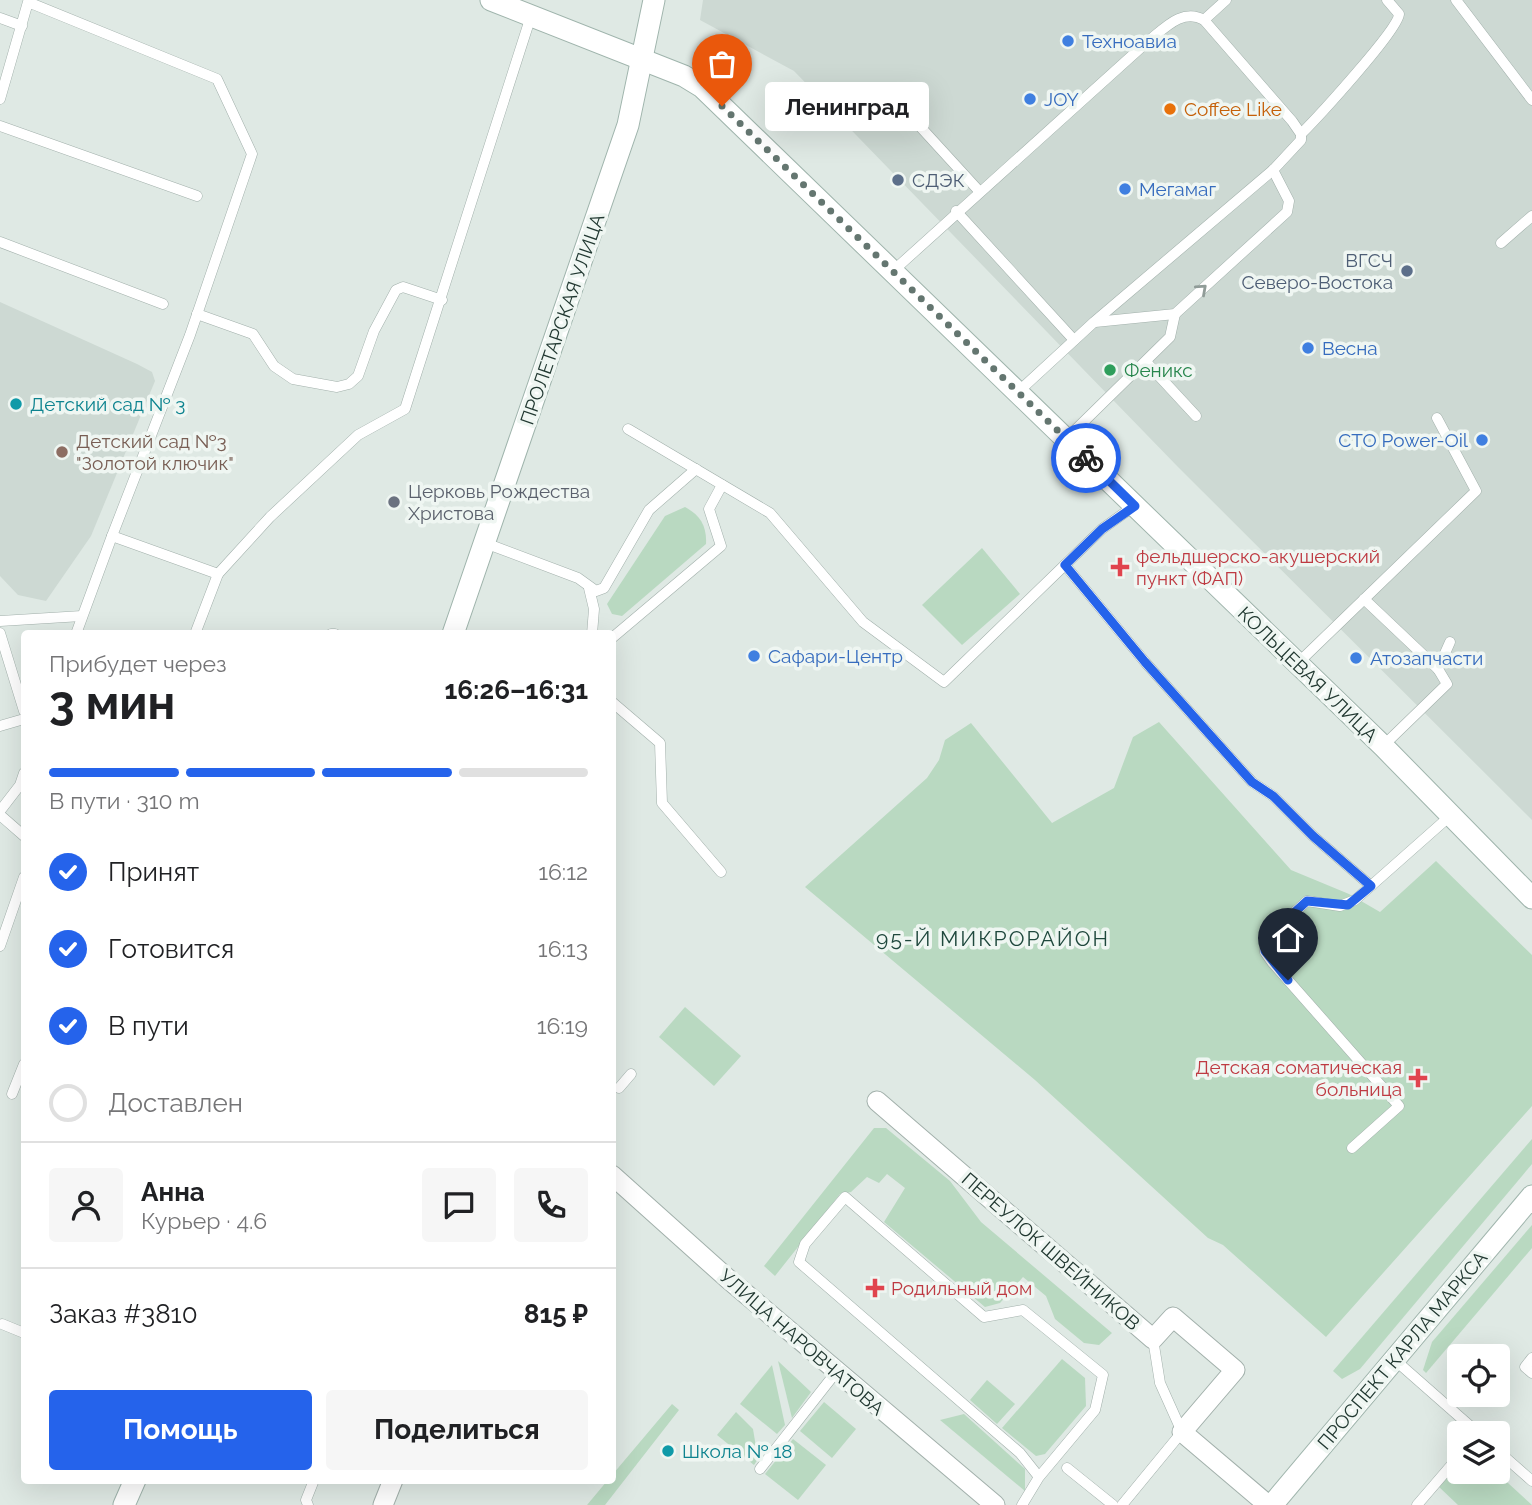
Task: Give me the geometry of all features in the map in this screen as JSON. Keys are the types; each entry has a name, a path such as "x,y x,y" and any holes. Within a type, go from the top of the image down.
{"main road":[{"name":"КОЛЬЦЕВАЯ УЛИЦА","path":"491,0 684,76 702,88 1383,746 1532,898"},
{"name":"ПРОЛЕТАРСКАЯ УЛИЦА","path":"454,630 628,125 654,0"},
{"name":"ПРОСПЕКТ КАРЛА МАРКСА","path":"1270,1505 1532,1196"},
{"path":"124,1505 133,1484"}],"street":[{"name":"ПЕРЕУЛОК ШВЕЙНИКОВ","path":"877,1101 1153,1339 1173,1317 1235,1370 1182,1432"},
{"name":"УЛИЦА НАРОВЧАТОВА","path":"616,1178 995,1505"},
{"path":"1182,1432 1270,1505"},
{"path":"383,1505 391,1484"}],"lane":[{"path":"1204,20 1226,0"},
{"path":"1018,392 1094,322 1273,170 1297,145 1301,134 1333,102 1380,41 1395,27 1399,13 1387,0"},
{"path":"1456,0 1532,100"},
{"path":"0,99 29,1 217,79 252,154 197,314 77,630"},
{"path":"893,271 956,211 1176,19 1187,15 1204,20 1301,134"},
{"path":"197,630 218,573 271,517 358,435 405,409 531,16"},
{"path":"0,18 22,26"},
{"path":"915,121 979,191"},
{"path":"0,126 197,196"},
{"path":"1066,439 1093,410 1147,363 1170,337 1175,314 1287,212 1289,201 1273,170"},
{"path":"956,211 1074,340"},
{"path":"1501,243 1532,216"},
{"path":"0,242 163,304"},
{"path":"197,314 253,334 274,366 293,379 337,387 349,384 358,376 374,331 396,290 403,287 442,300"},
{"path":"1094,322 1175,314"},
{"path":"1147,363 1196,416"},
{"path":"1297,663 1476,491 1437,418"},
{"path":"628,429 771,513 863,622 944,682 1102,529 1135,506"},
{"path":"485,543 578,578 596,591 604,588 649,510 696,470"},
{"path":"616,635 721,546 709,509 722,485"},
{"path":"111,536 218,573"},
{"path":"1065,565 1145,662 1252,782 1273,796 1313,836 1371,886"},
{"path":"589,588 594,609 592,630"},
{"path":"1364,599 1438,669 1447,684 1383,746"},
{"path":"0,621 82,616"},
{"path":"0,634 21,701"},
{"path":"1438,669 1450,642"},
{"path":"616,707 660,743 662,803 721,872"},
{"path":"0,726 21,720"},
{"path":"21,782 0,813 21,833"},
{"path":"1352,1147 1399,1105 1272,962 1264,944 1265,939 1307,901 1348,905 1450,816"},
{"path":"0,946 21,886"},
{"path":"12,1094 21,1072"},
{"path":"618,1088 631,1074"},
{"path":"1022,1505 1039,1477 1095,1410 1103,1375 1023,1310 984,1317 845,1197 805,1244 799,1262 1020,1453 1039,1477"},
{"path":"2,1324 21,1332"},
{"path":"1122,1505 1182,1432 1160,1383 1153,1339"},
{"path":"1532,1358 1525,1367 1532,1373"},
{"path":"1395,1360 1464,1421"},
{"path":"760,1468 837,1371"},
{"path":"1510,1462 1532,1481"},
{"path":"1067,1468 1113,1505"},
{"path":"1417,1505 1447,1470"},
{"path":"309,1505 306,1500 312,1484"}],"shaded area":[{"path":"703,0 1532,0 1532,820 1178,467 794,71 700,20"},
{"name":"Детский сад №3 \"Золотой ключик\"","path":"0,302 137,364 152,372 155,381 91,536 46,601 18,595 0,576"}],"green space":[{"path":"685,507 702,522 706,544 622,616 612,614 607,604 665,516"},
{"path":"982,548 1020,594 962,645 922,605"},
{"path":"1159,722 1291,870 1349,894 1380,912 1436,861 1532,955 1532,1106 1326,1337 1223,1245 1208,1238 1035,1080 805,887 927,778 939,760 945,740 971,723 1052,823 1114,788 1133,737"},
{"path":"685,1007 741,1056 714,1086 659,1037"},
{"path":"874,1128 886,1128 950,1181 981,1222 1112,1333 1099,1345 1084,1343 1055,1319 1046,1296 1023,1277 1000,1303 985,1307 884,1222 905,1188 887,1174 879,1183 867,1177 851,1192 840,1194 775,1276 764,1266"},
{"path":"1532,1139 1532,1164 1360,1369 1342,1379 1333,1371"},
{"path":"1532,1225 1532,1248 1451,1344 1447,1344 1447,1348 1426,1373 1423,1370 1432,1342"},
{"path":"1062,1359 1085,1378 1086,1406 1045,1454 1036,1456 1002,1428"},
{"path":"778,1361 811,1392 792,1418"},
{"path":"772,1365 785,1425 777,1434 740,1404"},
{"path":"987,1380 1015,1404 997,1424 970,1400"},
{"path":"824,1402 856,1429 832,1458 800,1431"},
{"path":"672,1404 679,1410 605,1505 587,1505 604,1484 616,1484 616,1470"},
{"path":"736,1412 753,1429 758,1459 754,1465 717,1435"},
{"path":"964,1414 1025,1469 1025,1491 940,1420"},
{"path":"793,1439 826,1465 798,1500 765,1474"},
{"path":"1447,1476 1447,1484 1509,1484 1532,1505 1458,1505 1438,1486"}],"way so far":[{"path":"722,106 1086,458"}],"place":[{"name":"Техноавиа","path":"1068,41"},
{"name":"JOY","path":"1030,99"},
{"name":"Ленинград","path":"722,106"},
{"name":"Coffee Like","path":"1170,109"},
{"name":"СДЭК","path":"898,180"},
{"name":"Мегамаг","path":"1125,189"},
{"name":"ВГСЧ Северо-Востока","path":"1407,271"},
{"name":"Весна","path":"1308,348"},
{"name":"Феникс","path":"1110,370"},
{"name":"Детский сад № 3","path":"16,404"},
{"name":"СТО Power-Oil","path":"1482,440"},
{"name":"Детский сад №3 \"Золотой ключик\"","path":"62,452"},
{"name":"Церковь Рождества Христова","path":"394,502"},
{"name":"фельдшерско-акушерский пункт (ФАП)","path":"1120,567"},
{"name":"Сафари-Центр","path":"754,656"},
{"name":"Атозапчасти","path":"1356,658"},
{"name":"Детская соматическая больница","path":"1418,1078"},
{"name":"Родильный дом","path":"875,1288"},
{"name":"Школа № 18","path":"668,1451"}],"district":[{"name":"95-Й МИКРОРАЙОН","path":"993,938"}],"route":[{"path":"1086,458 1135,506 1102,529 1065,565 1145,662 1252,782 1273,796 1313,836 1371,886 1348,905 1307,901 1265,939 1265,951 1288,980"}]}
